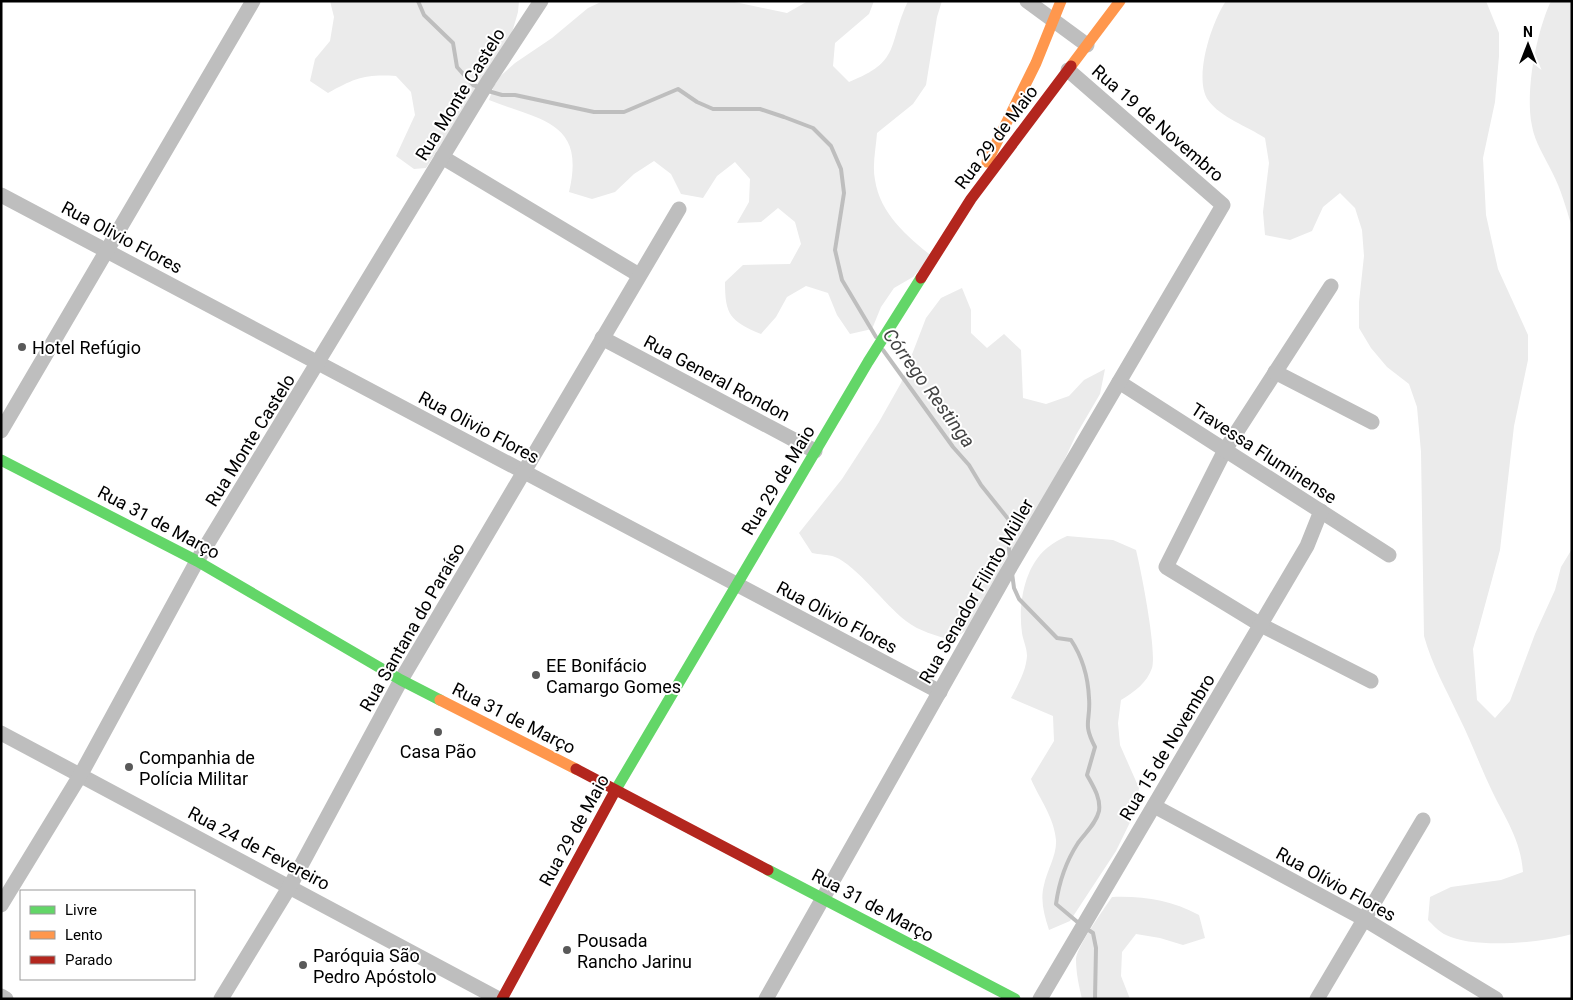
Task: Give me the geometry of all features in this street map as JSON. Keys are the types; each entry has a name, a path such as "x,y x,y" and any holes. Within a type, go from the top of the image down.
{"street":[{"path":"1,431 253,1"},
{"name":"Rua Monte Castelo","path":"1,905 81,774 197,561 319,363 474,104 541,1"},
{"name":"Rua 19 de Novembro","path":"1027,1 1087,45"},
{"path":"971,199 1054,21 1060,1"},
{"name":"Rua 29 de Maio","path":"500,999 616,790 868,362 971,199 1120,1"},
{"name":"Rua 19 de Novembro","path":"1068,70 1223,204"},
{"path":"442,157 639,275"},
{"name":"Rua Olivio Flores","path":"1,195 940,692"},
{"name":"Rua Senador Filinto Müller","path":"766,999 1005,576 1223,204"},
{"name":"Rua Santana do Paraíso","path":"221,999 290,886 401,680 679,209"},
{"path":"1332,286 1225,450 1166,567 1261,625 1371,681"},
{"name":"Rua General Rondon","path":"602,338 815,451"},
{"path":"1275,372 1372,422"},
{"name":"Travessa Fluminense","path":"1119,382 1389,555"},
{"name":"Rua 31 de Março","path":"1,460 197,561 401,680 822,897 1015,999"},
{"name":"Rua 15 de Novembro","path":"1040,999 1307,546 1321,511"},
{"name":"Rua 24 de Fevereiro","path":"1,733 500,999"},
{"name":"Rua Olívio Flores","path":"1154,806 1364,919 1496,999"},
{"path":"1317,999 1423,820"},
{"path":"1,996 6,999"}],"shaded area":[{"path":"330,1 519,1 511,36 426,168 414,169 396,156 415,115 411,92 396,76 360,78 328,93 310,81 315,59 330,41 334,17"},
{"path":"603,1 730,1 787,13 808,1 874,1 869,14 835,43 833,66 849,82 878,67 885,59 894,41 908,1 942,1 937,17 926,85 913,104 877,133 874,162 874,174 882,203 904,232 932,256 913,277 894,288 881,307 872,329 850,334 837,315 828,293 806,286 787,297 776,317 761,334 742,325 731,316 726,302 725,282 743,265 790,264 801,244 795,222 778,208 761,222 737,223 749,202 750,179 735,162 717,176 703,198 681,194 671,174 654,161 634,174 615,192 592,199 569,192 573,169 571,151 565,137 555,127 526,113 489,100 496,80 515,63 552,38 588,8"},
{"path":"1226,1 1486,1 1499,33 1495,102 1483,158 1486,215 1498,269 1528,335 1528,360 1514,426 1500,550 1473,649 1477,700 1495,718 1510,701 1535,634 1555,590 1561,567 1572,549 1572,934 1526,942 1473,942 1446,935 1428,920 1430,897 1451,887 1501,880 1523,872 1522,860 1516,839 1440,677 1424,636 1421,452 1417,407 1409,384 1387,367 1371,348 1359,328 1359,302 1364,256 1362,230 1355,208 1340,193 1323,207 1312,231 1290,240 1265,235 1263,212 1269,163 1265,138 1220,112 1208,100 1204,90 1203,64 1206,50 1215,22"},
{"path":"1551,1 1572,1 1572,227 1558,185 1535,138 1530,112 1533,62 1541,29"},
{"path":"962,288 971,310 971,333 987,348 1004,334 1021,350 1023,398 1046,404 1069,396 1084,380 1105,369 1100,394 1076,435 1056,478 1004,562 971,627 952,640 911,625 843,561 832,556 812,553 799,533 842,479 879,422 901,383 926,318 941,298"},
{"path":"1067,536 1113,540 1136,550 1148,610 1153,659 1152,668 1147,678 1121,700 1118,723 1120,745 1139,788 1136,810 1116,851 1070,921 1049,930 1042,896 1045,879 1055,851 1056,840 1050,816 1031,779 1054,741 1053,716 1011,698 1021,678 1026,662 1027,653 1021,622 1024,587 1039,556 1052,544"},
{"path":"1112,897 1135,897 1157,900 1188,910 1199,915 1205,938 1183,945 1160,938 1136,934 1122,952 1121,976 1130,999 1082,999 1076,959 1091,928"}],"waterway":[{"name":"Córrego Restinga","path":"418,1 424,15 453,43 457,67 473,85 479,87"},
{"name":"Córrego Restinga","path":"488,91 594,112 624,112 678,89 697,102 713,109 760,109 813,128 831,146 841,169 844,193 835,250 842,280 876,337"},
{"name":"Córrego Restinga","path":"883,350 953,447 969,465 981,485 1013,525 1009,548 1010,559"},
{"name":"Córrego Restinga","path":"1012,573 1014,588 1019,599 1057,638 1071,640 1082,660 1086,675 1089,706 1088,727 1095,747 1087,775 1098,797 1099,811 1098,816 1078,843 1066,865 1056,904 1081,925"},
{"name":"Córrego Restinga","path":"1087,929 1093,933 1096,948 1095,999"}],"traffic: fast":[{"path":"615,791 868,362 921,278"},
{"path":"1,460 197,561 401,680 440,700"},
{"path":"768,870 1015,999"}],"traffic: slow":[{"path":"987,162 1036,63 1061,1"},
{"path":"1071,66 1120,1"},
{"path":"440,700 576,769"}],"traffic: jam":[{"path":"921,278 971,199 1071,66"},
{"path":"576,769 768,870"},
{"path":"502,999 615,791"}],"place":[{"name":"Hotel Refúgio","path":"22,347"},
{"name":"EE Bonifácio Camargo Gomes","path":"536,675"},
{"name":"Casa Pão","path":"438,732"},
{"name":"Companhia de Polícia Militar","path":"129,767"},
{"name":"Pousada Rancho Jarinu","path":"567,950"},
{"name":"Paróquia São Pedro Apóstolo","path":"303,965"}]}
